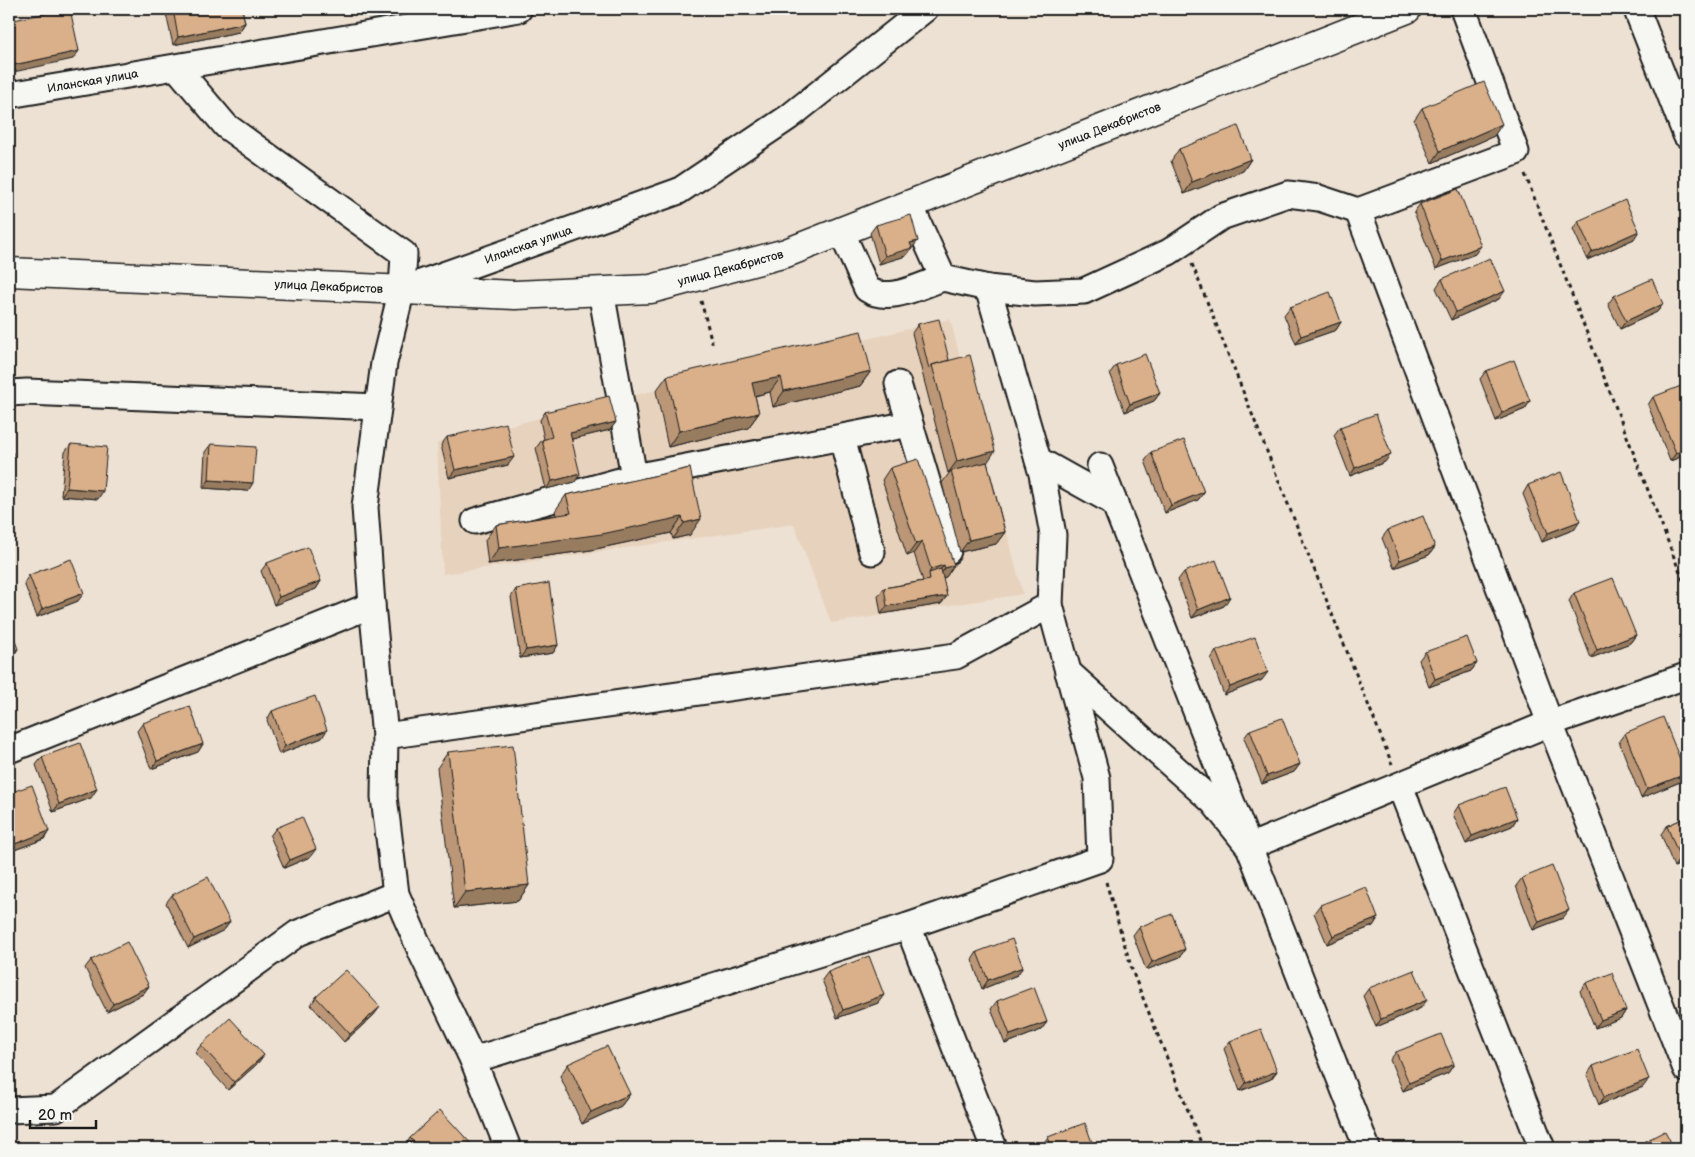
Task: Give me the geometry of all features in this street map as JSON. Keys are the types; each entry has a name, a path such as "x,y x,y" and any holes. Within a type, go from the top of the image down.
{"main road":[{"name":"улица Декабристов","path":"9,272 515,295 651,289 786,253 1407,9"}],"street":[{"name":"Иланская улица","path":"9,95 519,9"},
{"name":"Иланская улица","path":"402,290 679,191 789,117 925,9"},
{"path":"841,231 867,289 875,295 889,296 944,278 988,288 1035,293 1084,291 1169,252 1221,217 1288,194 1319,198 1358,211 1516,152 1462,9"},
{"path":"1636,10 1686,135"},
{"path":"176,67 226,126 404,254 402,290 384,363 365,508 372,605 385,736 384,797 396,894 423,956 473,1060 508,1148"},
{"path":"910,205 944,278"},
{"path":"1358,211 1550,722 1686,1069"},
{"path":"473,1060 908,926 1100,859 1097,778 1050,605 1053,535 1038,460 988,288"},
{"path":"601,291 634,478"},
{"path":"898,384 950,559"},
{"path":"9,393 27,392 378,406"},
{"path":"475,521 634,478 910,424"},
{"path":"842,438 872,552"},
{"path":"1038,460 1115,502"},
{"path":"1100,466 1367,1148"},
{"path":"9,750 372,605"},
{"path":"385,736 956,656 1050,605"},
{"path":"1068,672 1213,802 1249,847"},
{"path":"1249,847 1400,786 1550,722 1686,676"},
{"path":"1400,786 1542,1148"},
{"path":"9,1110 56,1108 298,933 396,894"},
{"path":"908,926 994,1148"}],"path":[{"path":"1516,152 1686,588"},
{"path":"1183,242 1400,786"},
{"path":"700,296 713,346"},
{"path":"1100,859 1133,973 1203,1148"}],"shaded area":[{"path":"950,319 1023,594 831,623 794,524 443,574 437,443"}],"building":[{"path":"70,9 79,51 9,66 9,21"},
{"path":"173,9 242,9 245,23 178,37"},
{"path":"1484,82 1502,124 1440,151 1422,108"},
{"path":"1238,126 1251,159 1192,182 1179,149"},
{"path":"1458,189 1481,246 1442,261 1420,204"},
{"path":"1625,200 1639,231 1592,252 1578,221"},
{"path":"911,215 918,241 910,243 912,248 885,256 876,225"},
{"path":"1490,258 1505,291 1456,312 1442,279"},
{"path":"1652,279 1663,304 1626,321 1614,296"},
{"path":"1330,292 1341,322 1301,336 1290,307"},
{"path":"939,319 949,360 932,365 929,369 918,324"},
{"path":"861,331 871,371 784,391 781,377 752,383 759,413 679,431 667,376"},
{"path":"1145,354 1160,393 1130,404 1116,365"},
{"path":"970,355 995,451 957,461 932,365"},
{"path":"1514,360 1530,401 1502,413 1486,371"},
{"path":"1686,384 1686,449 1676,453 1653,397"},
{"path":"609,396 616,422 570,433 580,474 552,481 542,440 552,437 545,412"},
{"path":"1376,414 1391,454 1355,468 1340,427"},
{"path":"506,423 514,457 455,470 447,437"},
{"path":"1184,440 1204,492 1171,505 1151,452"},
{"path":"71,444 107,447 103,491 67,488"},
{"path":"211,444 256,447 253,483 209,480"},
{"path":"9,453 13,453 9,497"},
{"path":"918,459 954,565 945,568 944,565 931,569 922,541 916,544 890,468"},
{"path":"987,462 1005,532 969,540 951,471"},
{"path":"690,468 701,519 684,523 682,517 602,534 499,548 496,525 571,513 566,495"},
{"path":"1561,472 1580,521 1548,533 1528,485"},
{"path":"1423,516 1435,547 1400,560 1388,530"},
{"path":"308,547 321,581 279,597 267,563"},
{"path":"71,559 84,593 42,609 29,575"},
{"path":"1216,560 1230,597 1198,610 1184,572"},
{"path":"941,569 947,596 887,606 884,588 930,580 929,573"},
{"path":"1613,578 1636,635 1597,650 1574,593"},
{"path":"549,583 558,645 526,650 516,589"},
{"path":"9,624 18,649 9,653"},
{"path":"1255,637 1268,672 1230,687 1216,651"},
{"path":"1467,637 1477,663 1435,679 1425,652"},
{"path":"315,696 327,730 285,746 272,711"},
{"path":"190,706 203,744 157,761 143,723"},
{"path":"1663,717 1686,774 1647,789 1625,733"},
{"path":"1282,718 1300,764 1267,776 1250,730"},
{"path":"80,743 97,789 59,804 42,757"},
{"path":"513,745 529,885 465,892 448,752"},
{"path":"32,785 49,831 12,845 9,837 9,793"},
{"path":"1505,787 1517,818 1472,836 1459,805"},
{"path":"302,817 316,849 290,860 276,828"},
{"path":"1686,817 1686,856 1680,858 1667,826"},
{"path":"1552,866 1569,910 1539,922 1522,878"},
{"path":"208,877 230,922 194,939 172,895"},
{"path":"1366,887 1378,918 1333,936 1320,905"},
{"path":"1172,914 1185,949 1152,962 1139,927"},
{"path":"1012,939 1023,967 988,980 977,952"},
{"path":"127,942 149,986 113,1004 91,960"},
{"path":"869,956 884,995 843,1010 828,972"},
{"path":"346,970 380,1007 350,1034 316,997"},
{"path":"1414,970 1427,1000 1381,1019 1369,988"},
{"path":"1612,973 1626,1010 1601,1020 1586,983"},
{"path":"1034,987 1047,1022 1010,1035 997,1001"},
{"path":"230,1018 264,1055 234,1082 201,1045"},
{"path":"1261,1029 1277,1071 1246,1083 1230,1041"},
{"path":"1441,1034 1454,1064 1409,1083 1396,1052"},
{"path":"607,1046 630,1094 591,1112 568,1064"},
{"path":"1637,1049 1649,1079 1604,1097 1593,1066"},
{"path":"440,1110 474,1147 420,1148 410,1138"},
{"path":"1085,1123 1094,1148 1052,1148 1048,1137"},
{"path":"1665,1131 1674,1148 1632,1148"}]}
